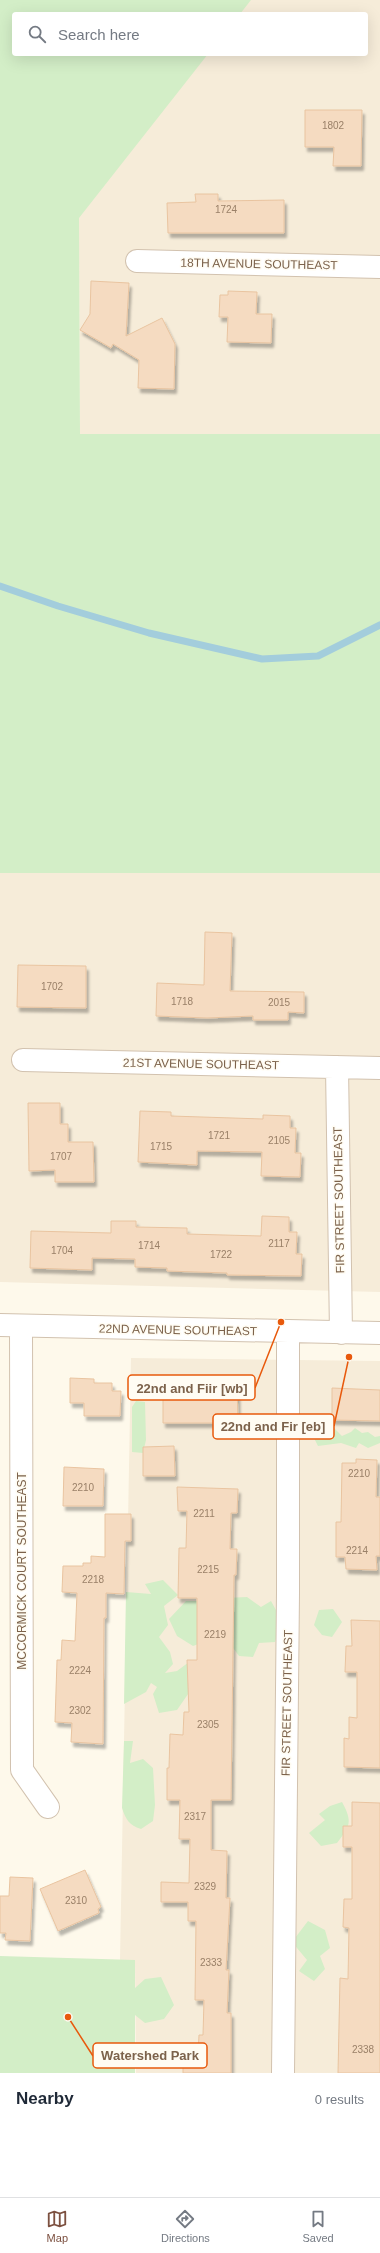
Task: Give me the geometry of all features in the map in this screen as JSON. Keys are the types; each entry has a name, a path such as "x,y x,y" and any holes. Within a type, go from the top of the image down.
{"street":[{"name":"18TH AVENUE SOUTHEAST","path":"137,261 380,267"},
{"name":"21ST AVENUE SOUTHEAST","path":"23,1060 380,1068"},
{"name":"FIR STREET SOUTHEAST","path":"337,1067 341,1333"},
{"name":"22ND AVENUE SOUTHEAST","path":"0,1325 380,1333"},
{"name":"MCCORMICK COURT SOUTHEAST","path":"22,1326 22,1770 48,1807"},
{"name":"FIR STREET SOUTHEAST","path":"283,2073 288,1593 288,1332"}],"shaded area":[{"path":"78,0 380,0 380,434 80,434 78,56 368,56 368,12 78,12"},
{"path":"0,873 380,873 380,1292 0,1282"},
{"path":"131,1358 380,1361 380,2073 136,2073 135,1961 120,1960"}],"green space":[{"path":"0,0 251,0 242,12 12,12 12,56 206,56 79,218 80,434 380,434 380,873 0,873"},
{"path":"136,1401 145,1402 146,1440 143,1453 132,1452 132,1407"},
{"path":"314,1424 323,1429 331,1425 342,1436 351,1432 355,1428 362,1433 368,1432 375,1437 380,1436 380,1443 368,1448 359,1443 356,1448 341,1443 318,1446 312,1434"},
{"path":"163,1580 178,1595 164,1606 168,1625 159,1637 170,1652 173,1664 165,1673 177,1671 189,1662 195,1684 177,1710 159,1713 153,1694 157,1687 151,1683 146,1692 124,1704 126,1592 151,1594 145,1584"},
{"path":"247,1597 261,1607 271,1601 282,1621 275,1642 259,1643 253,1657 239,1656 228,1641 226,1598"},
{"path":"186,1601 206,1601 212,1639 193,1646 177,1636 169,1619"},
{"path":"333,1609 342,1622 332,1637 322,1635 314,1625 319,1610"},
{"path":"124,1741 133,1741 130,1763 143,1759 153,1768 155,1805 153,1821 141,1829 128,1822 122,1808"},
{"path":"342,1802 349,1819 347,1828 337,1843 321,1846 309,1833 325,1820 319,1814 330,1806"},
{"path":"308,1921 325,1930 330,1948 320,1956 325,1969 314,1981 299,1971 307,1960 292,1942"},
{"path":"0,1956 135,1960 135,1988 145,1979 161,1977 174,2005 164,2019 145,2023 135,2015 135,2073 0,2073"}],"building":[{"path":"305,110 362,110 361,166 333,166 334,147 305,147"},
{"path":"195,194 218,194 218,201 284,200 284,233 168,233 167,203 196,202"},
{"path":"91,281 129,283 126,336 162,318 175,344 174,389 138,388 139,360 113,344 111,348 80,330 90,314"},
{"path":"228,291 257,292 256,314 272,314 271,343 227,342 228,317 219,317 220,295 228,295"},
{"path":"205,932 232,933 230,991 304,992 304,1013 288,1012 288,1020 253,1020 253,1016 207,1018 156,1016 157,983 204,985"},
{"path":"18,965 86,966 86,1008 17,1007"},
{"path":"28,1103 60,1103 60,1124 68,1124 68,1142 93,1142 94,1182 55,1182 55,1170 29,1171"},
{"path":"140,1111 171,1112 171,1116 263,1119 263,1115 290,1116 290,1128 296,1128 295,1153 301,1153 300,1177 261,1176 262,1152 197,1151 197,1165 138,1162"},
{"path":"262,1216 289,1217 289,1232 297,1232 296,1254 302,1254 301,1276 227,1275 227,1273 167,1271 167,1268 135,1267 135,1259 92,1258 92,1270 30,1268 31,1231 111,1233 111,1221 136,1221 136,1227 187,1228 187,1234 261,1236"},
{"path":"70,1378 94,1379 94,1383 112,1383 112,1391 121,1391 120,1416 84,1416 84,1403 70,1403"},
{"path":"217,1383 237,1383 238,1423 163,1423 163,1391 217,1391"},
{"path":"332,1388 380,1390 380,1421 332,1420"},
{"path":"174,1446 175,1476 143,1476 143,1447"},
{"path":"356,1459 377,1460 376,1497 380,1497 380,1556 376,1556 377,1570 346,1569 345,1557 336,1557 336,1522 341,1522 342,1463 356,1463"},
{"path":"64,1467 104,1469 103,1506 63,1506"},
{"path":"177,1487 238,1489 237,1513 231,1513 230,1549 237,1549 236,1575 234,1575 231,1800 211,1800 211,1850 227,1851 226,1898 230,1898 226,1970 229,1970 227,2013 231,2013 231,2073 183,2073 183,2055 198,2055 199,2035 203,2035 204,2000 195,2000 196,1921 188,1921 188,1902 161,1902 161,1882 189,1883 190,1839 179,1839 180,1800 167,1800 167,1768 169,1768 170,1734 183,1735 184,1712 189,1712 187,1660 197,1660 197,1598 178,1598 179,1548 186,1548 187,1511 178,1511"},
{"path":"105,1514 131,1514 131,1541 125,1541 124,1594 106,1593 106,1618 104,1618 103,1744 71,1742 72,1723 55,1722 57,1660 61,1660 62,1640 75,1641 77,1593 62,1592 63,1566 83,1566 83,1563 91,1563 91,1556 105,1557"},
{"path":"351,1620 380,1621 380,1768 344,1767 344,1738 349,1739 349,1717 357,1718 357,1672 345,1672 346,1646 352,1646"},
{"path":"352,1802 380,1803 380,2073 338,2073 340,1978 348,1979 349,1928 343,1927 344,1899 352,1899 352,1847 343,1847 343,1826 352,1826"},
{"path":"85,1870 101,1907 98,1909 99,1913 58,1931 40,1889"},
{"path":"10,1877 33,1878 30,1941 5,1940 6,1933 0,1933 0,1896 9,1896"}],"waterway":[{"path":"0,586 58,606 149,633 262,659 318,656 380,625"}],"place":[{"name":"22nd and Fiir [wb]","path":"281,1322"},
{"name":"22nd and Fir [eb]","path":"349,1357"},
{"name":"Watershed Park","path":"68,2017"}]}
